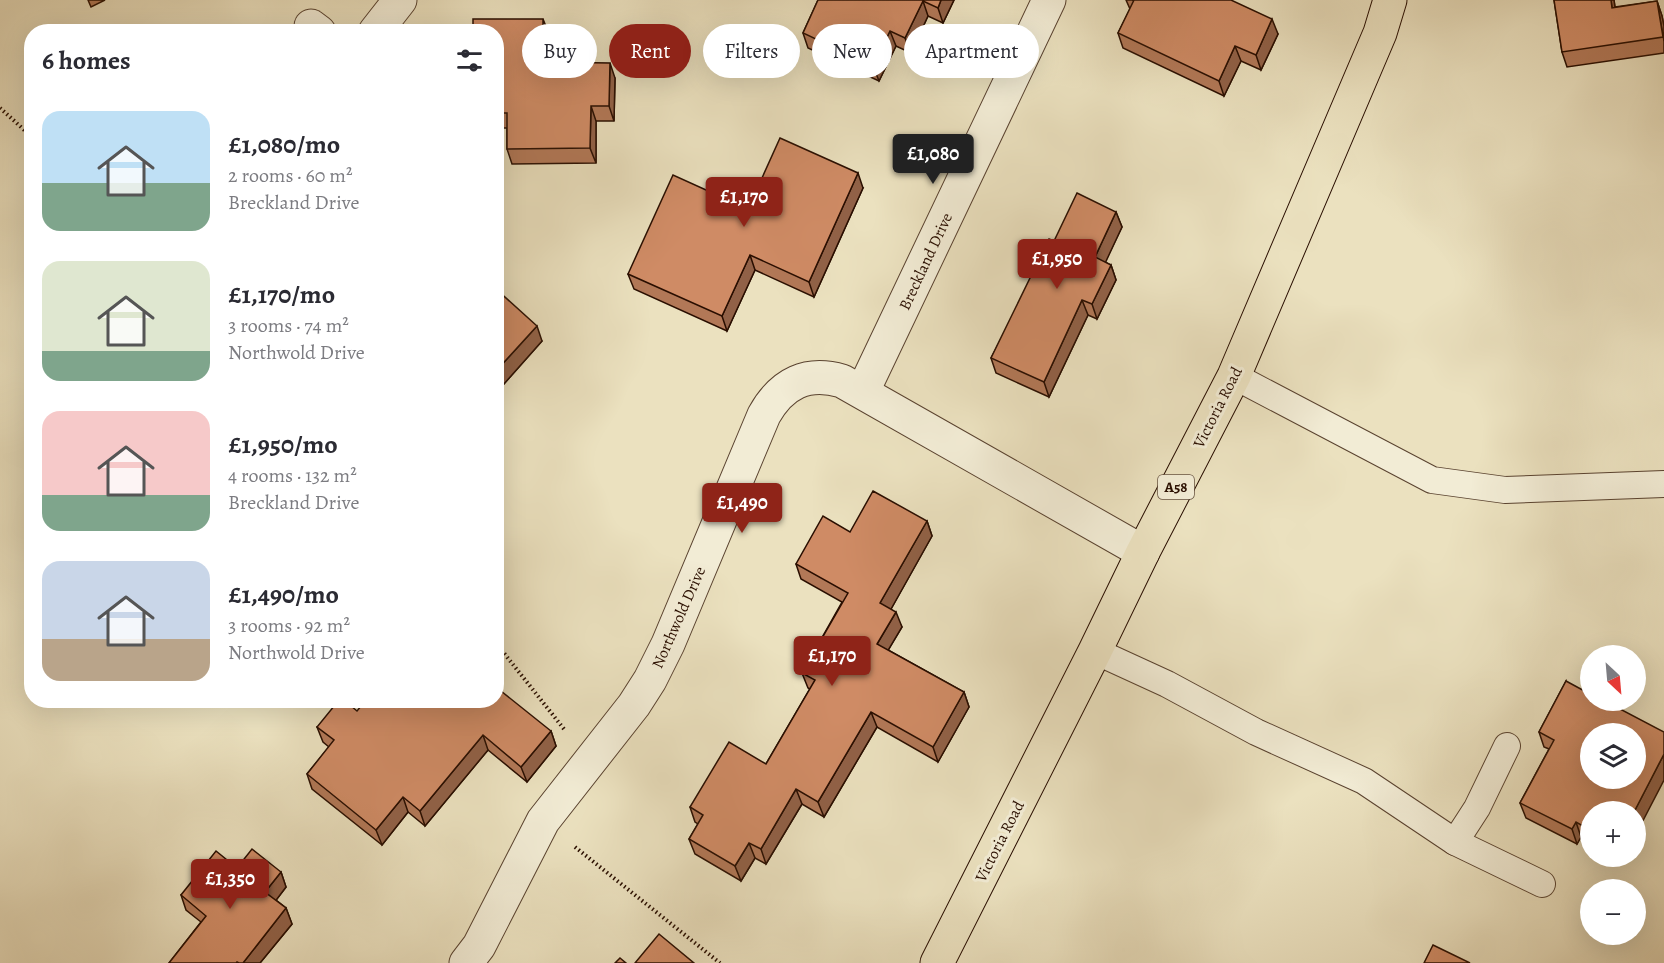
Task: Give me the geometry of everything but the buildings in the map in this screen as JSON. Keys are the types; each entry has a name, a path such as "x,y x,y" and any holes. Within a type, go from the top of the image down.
{"highway":[{"name":"Victoria Road","path":"938,963 1234,375 1380,33 1390,0"}],"street":[{"path":"381,24 400,0"},
{"name":"Breckland Drive","path":"863,392 1049,0"},
{"name":"Northwold Drive","path":"466,963 479,946 543,821 590,763 650,680 668,644 764,415 772,400 786,387 808,378 826,376 842,381 1143,552"}],"lane":[{"path":"1234,375 1432,480 1505,490 1664,484"},
{"path":"1095,651 1167,684 1256,732 1364,781 1455,842 1542,884"},
{"path":"1455,842 1477,808 1507,746"}],"path":[{"path":"0,108 24,130"},
{"path":"504,653 590,763"},
{"path":"543,821 720,963"}]}
